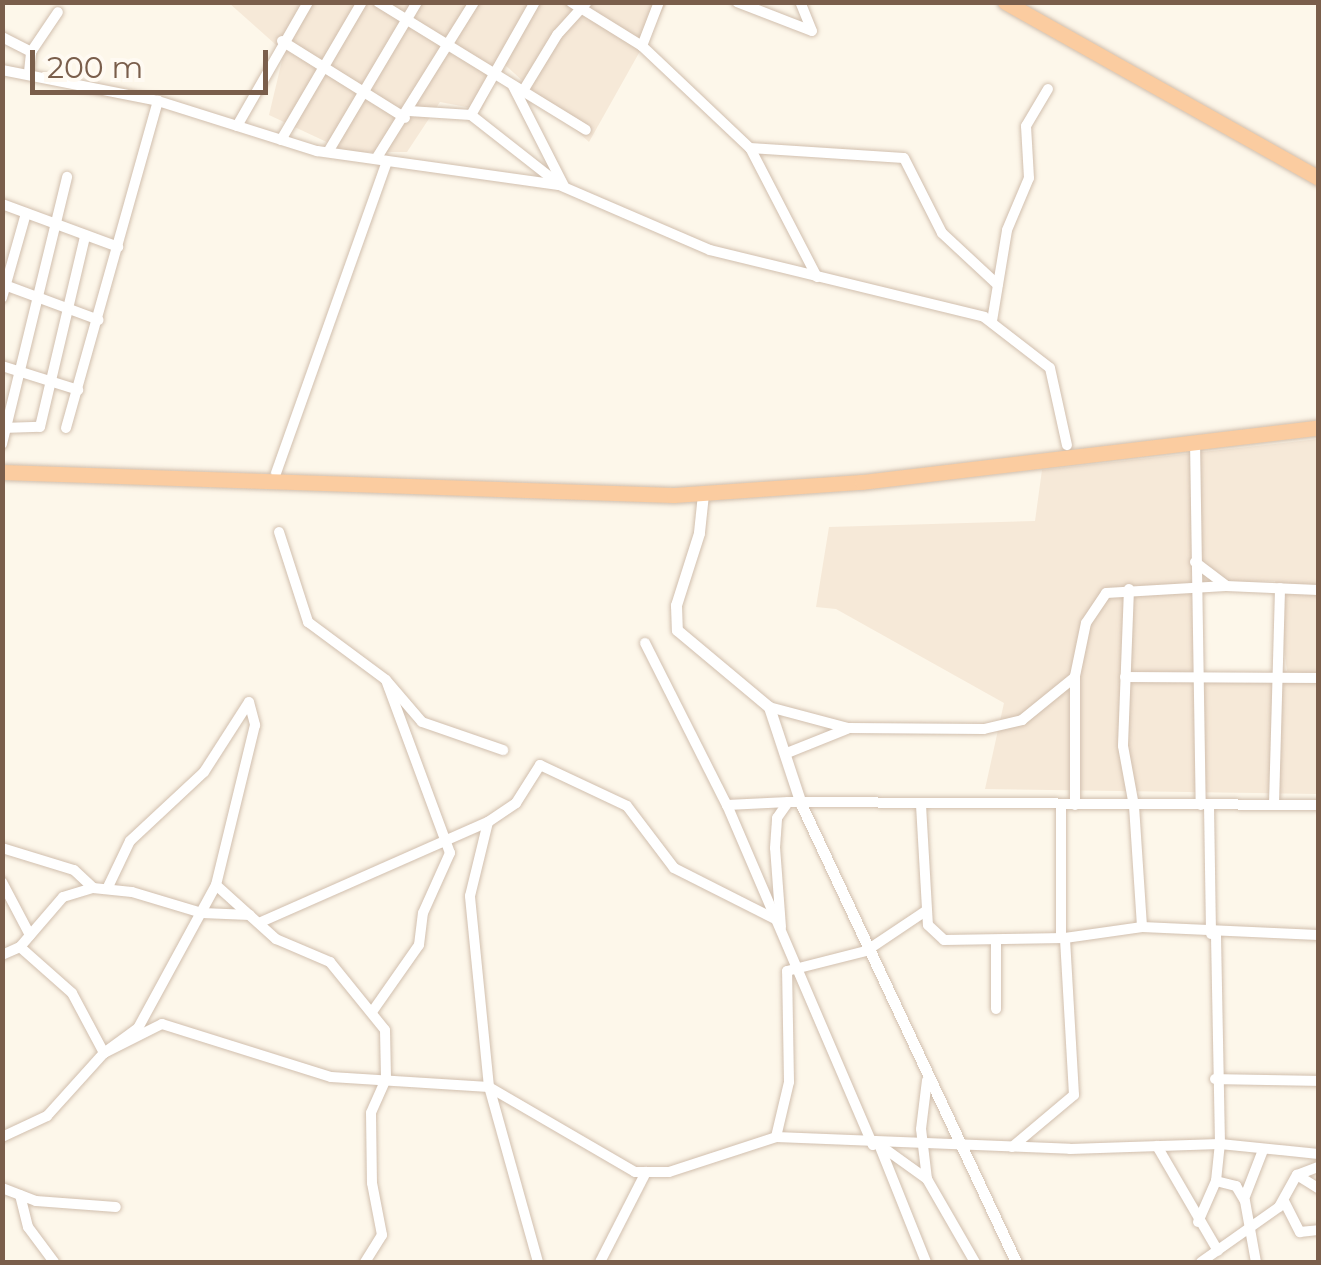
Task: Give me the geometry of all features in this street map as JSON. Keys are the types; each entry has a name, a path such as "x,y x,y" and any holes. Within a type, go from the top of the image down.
{"highway":[{"path":"1005,2 1318,178"},
{"path":"2,462 688,484 862,472 1067,444 1318,418"},
{"path":"2,472 595,496 703,494 862,482 1318,428"}],"street":[{"path":"237,126 282,41 308,2"},
{"path":"281,140 362,2"},
{"path":"378,2 586,130"},
{"path":"328,152 416,2"},
{"path":"276,473 382,160 474,2"},
{"path":"471,115 535,2"},
{"path":"642,46 658,2"},
{"path":"737,2 812,30 800,2"},
{"path":"518,88 580,4 642,46 750,148 817,277"},
{"path":"29,72 30,52 58,12"},
{"path":"2,37 30,52"},
{"path":"282,41 407,115 471,115 562,186 710,250 992,321 1050,368 1067,444"},
{"path":"2,70 29,72 158,101 328,152 562,186"},
{"path":"518,88 562,186"},
{"path":"992,321 1007,230 1029,178 1026,126 1048,89"},
{"path":"66,428 158,101"},
{"path":"750,148 904,158 942,233 998,285"},
{"path":"2,444 15,371 66,177"},
{"path":"2,204 118,247"},
{"path":"2,298 26,214"},
{"path":"4,428 40,427 86,236"},
{"path":"4,284 99,320"},
{"path":"2,366 78,390"},
{"path":"1194,440 1195,562 1220,1144 1216,1181 1198,1222"},
{"path":"703,494 699,533 673,619 682,637 769,707 848,728 1010,724 1040,709 1075,676"},
{"path":"279,532 308,622 386,680 422,722 503,750"},
{"path":"1195,562 1226,586"},
{"path":"1075,805 1075,676 1096,603 1106,593 1226,586 1318,590"},
{"path":"1274,804 1280,588"},
{"path":"1129,589 1124,764 1134,806 1142,927"},
{"path":"645,643 727,805 926,1262"},
{"path":"1125,677 1318,678"},
{"path":"372,1012 419,944 423,913 450,853 386,680"},
{"path":"2,1137 46,1116 104,1053 138,1028 216,885 255,725 249,702 204,772 130,841 106,890"},
{"path":"769,707 788,753 794,803 1016,1262"},
{"path":"788,753 848,728"},
{"path":"2,956 20,947 63,897 93,888 202,913 256,918 488,822 516,803 540,765 627,806 674,868 779,924"},
{"path":"779,924 777,818 794,803"},
{"path":"727,805 1318,805"},
{"path":"921,806 928,925 944,940 1063,938 1142,927 1213,934 1318,935"},
{"path":"1012,1148 1074,1094 1063,938 1061,806"},
{"path":"488,822 470,896 490,1087 538,1262"},
{"path":"2,848 74,870 93,888"},
{"path":"2,882 30,935"},
{"path":"216,885 276,938 330,962 385,1030 386,1080 371,1113 372,1183 382,1234 365,1262"},
{"path":"776,1137 789,1082 785,978 796,964 866,951 927,910"},
{"path":"996,942 996,1010"},
{"path":"20,947 72,994 104,1053"},
{"path":"104,1053 162,1024 285,1068 490,1087 635,1172 668,1172 776,1137 877,1145 1012,1148 1220,1144 1318,1154"},
{"path":"1215,1079 1318,1081"},
{"path":"926,1179 923,1146 928,1080"},
{"path":"877,1145 926,1179 976,1262"},
{"path":"1157,1146 1218,1251"},
{"path":"1244,1199 1263,1150"},
{"path":"1294,1152 1302,1174 1318,1188"},
{"path":"1201,1262 1254,1227 1284,1201 1302,1174 1318,1168"},
{"path":"600,1262 646,1172"},
{"path":"1216,1181 1236,1186 1244,1199 1254,1227 1256,1262"},
{"path":"2,1188 20,1196 116,1207"},
{"path":"20,1196 28,1227 54,1262"},
{"path":"1284,1201 1300,1232 1318,1230"}],"shaded area":[{"path":"229,3 667,3 589,142 503,63 482,110 440,102 407,152 348,152 269,115 284,52"},
{"path":"1318,439 1318,794 985,789 1004,703 836,609 816,607 829,527 1035,521 1042,470","holes":["1275,581 1287,671 1201,675 1200,584"]}]}
